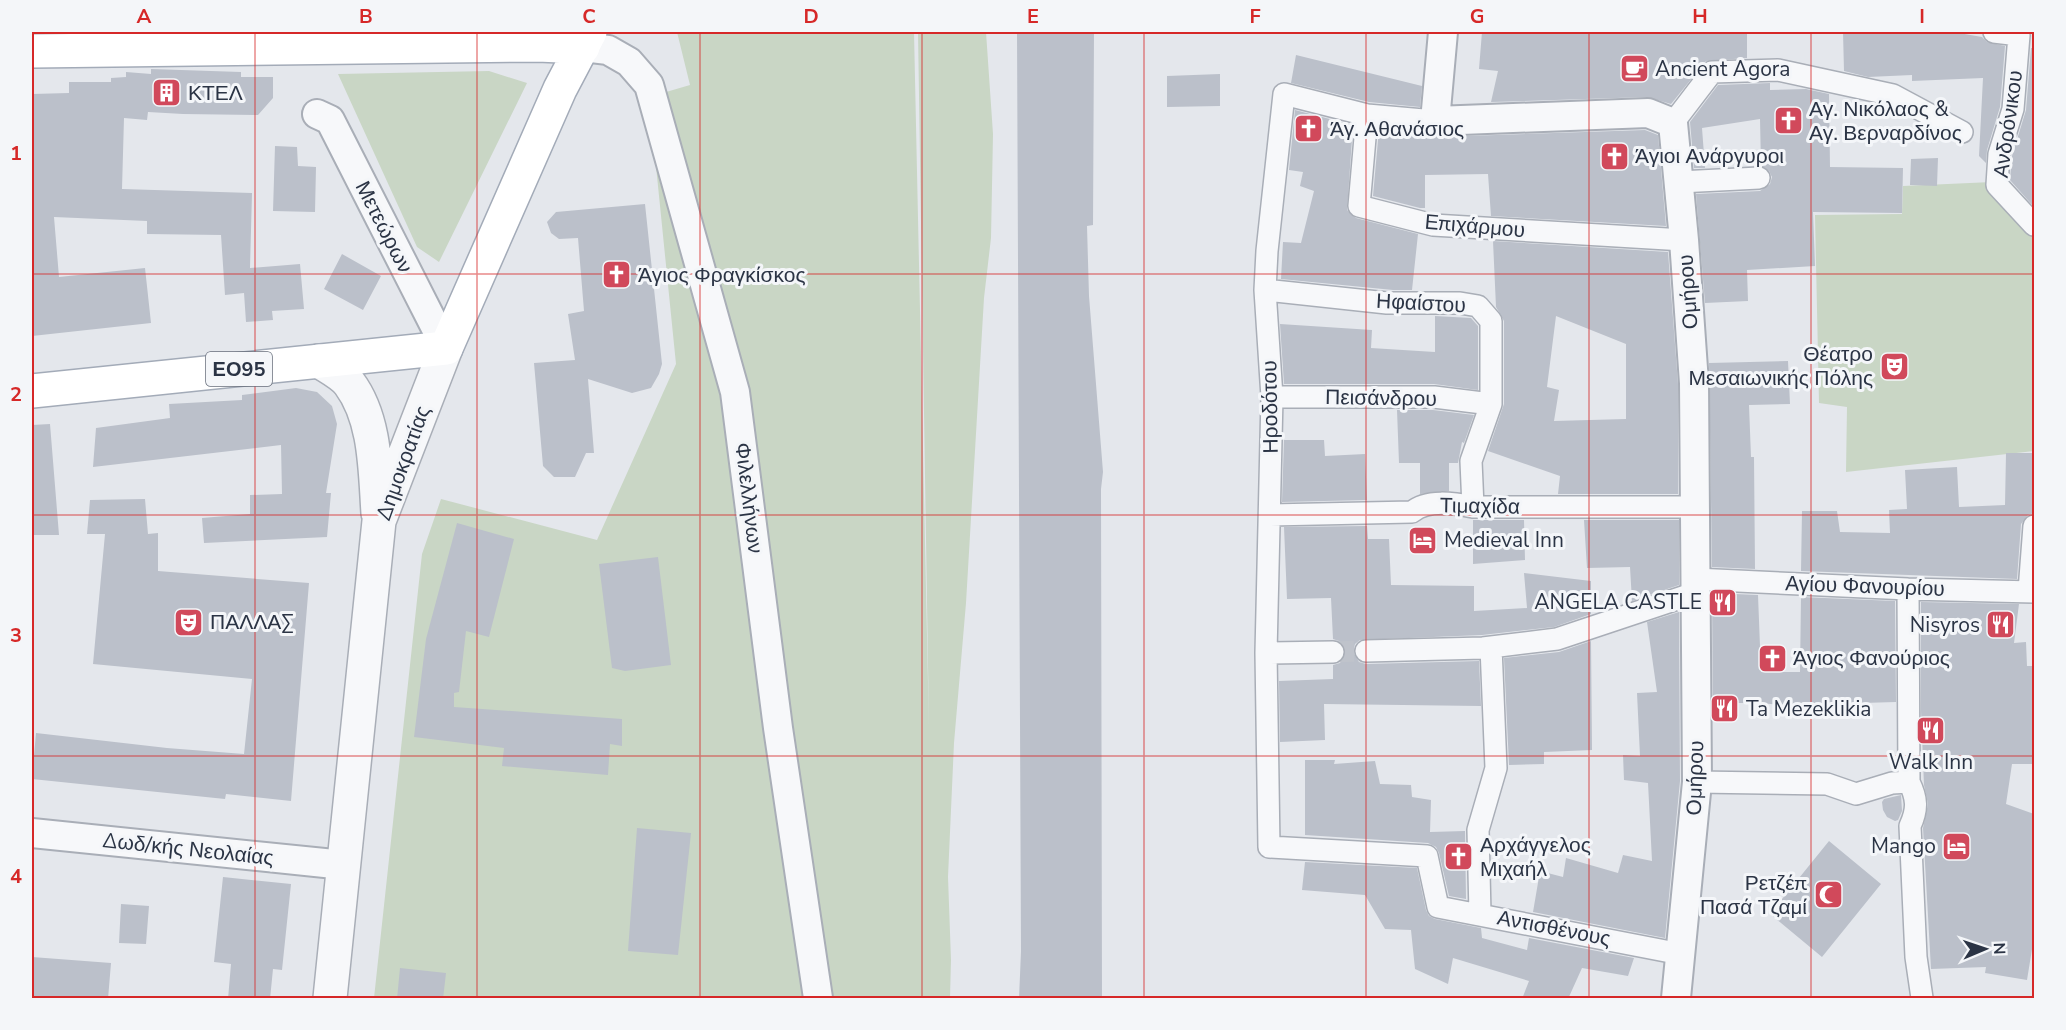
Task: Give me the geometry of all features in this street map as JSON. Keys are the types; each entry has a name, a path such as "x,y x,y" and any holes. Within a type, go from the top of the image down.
{"main road":[{"path":"32,51 538,45 587,39"},
{"name":"Δημοκρατίας","path":"446,348 560,89 587,39"},
{"name":"ΕΟ95","path":"32,391 446,348"}],"street":[{"path":"1435,121 1443,32"},
{"name":"Ανδρόνικου","path":"1994,32 2019,35 2013,109 1999,154 1997,185 2034,225"},
{"name":"Φιλελλήνων","path":"587,39 629,62 649,85 735,392 778,728 818,999"},
{"path":"1367,115 1435,121 1648,113 1673,123 1712,72 1778,70 1893,94 1962,132"},
{"name":"Ηροδότου","path":"1367,115 1284,94 1265,290 1272,398 1266,653 1269,847 1427,856 1438,907 1480,914"},
{"name":"Μετεώρων","path":"316,114 330,120 446,348"},
{"name":"Επιχάρμου","path":"1367,115 1359,206 1433,225 1684,240"},
{"name":"Ομήρου","path":"1673,123 1694,383 1697,782 1676,999"},
{"path":"1679,183 1759,178"},
{"name":"Ηφαίστου","path":"1265,290 1387,303 1460,303 1478,306 1491,321 1491,404 1472,461 1473,507"},
{"name":"Δημοκρατίας","path":"330,999 379,521 446,348"},
{"path":"319,361 347,381 359,400 368,423 374,450 379,521"},
{"name":"Πεισάνδρου","path":"1272,398 1434,397 1491,404"},
{"name":"Τιμαχίδα","path":"1269,515 1412,512 1421,505 1457,503 1473,507 1694,507"},
{"path":"2032,591 2034,526"},
{"path":"1366,651 1491,647 1557,639 1695,586"},
{"name":"Αγίου Φανουρίου","path":"1695,586 2032,591"},
{"path":"1908,589 1909,782 1916,799 1916,809 1910,826 1917,970 1922,999"},
{"name":"Αντισθένους","path":"1491,647 1496,768 1478,830 1480,914 1681,954"},
{"path":"1266,653 1333,652"},
{"path":"1697,782 1827,784 1856,794 1892,783 1909,782"},
{"name":"Δωδ/κής Νεολαίας","path":"32,833 344,866"}],"green space":[{"path":"677,32 914,32 929,728 918,32 986,32 993,134 991,238 984,298 966,603 954,743 948,877 950,998 374,998 422,554 441,499 597,540 676,364 649,97 690,85"},
{"path":"489,71 527,83 439,262 417,247 338,74"},
{"path":"1992,182 2034,232 2034,451 1846,472 1847,407 1819,403 1815,215 1902,214 1903,186"}],"building":[{"path":"1017,32 1094,32 1093,225 1087,226 1089,296 1103,472 1101,489 1102,999 1019,999 1021,951"},
{"path":"1482,32 1747,32 1747,58 1706,61 1671,104 1647,97 1491,102 1498,71 1479,69"},
{"path":"1843,32 1953,32 1982,37 1987,42 2005,46 2000,107 1987,150 1986,163 1979,156 1983,78 1912,81 1912,75 1868,77 1844,71"},
{"path":"2031,48 2034,48 2034,207 2010,180 2012,156 2026,110"},
{"path":"1296,55 1422,86 1420,107 1369,102 1291,83"},
{"path":"151,69 241,72 241,77 273,77 273,98 258,115 148,112 147,120 124,118 122,189 252,193 250,268 300,264 304,309 272,311 273,320 246,322 244,293 225,295 221,235 147,234 147,221 54,217 59,277 145,268 151,323 32,336 32,94 69,93 69,82 111,82 111,78 126,77 126,72 151,74"},
{"path":"1220,74 1220,106 1167,107 1167,76"},
{"path":"1770,83 1770,90 1806,89 1829,94 1830,167 1903,168 1902,213 1813,212 1815,266 1747,270 1748,301 1705,303 1696,194 1760,191 1770,184 1772,177 1769,171 1761,166 1760,119 1702,128 1705,168 1694,168 1690,122 1718,85"},
{"path":"1295,110 1353,125 1347,210 1356,218 1418,234 1412,290 1281,279 1283,242 1301,243 1314,191 1300,186 1303,172 1289,170"},
{"path":"1379,129 1424,133 1436,137 1645,130 1658,135 1666,226 1491,216 1488,174 1425,175 1425,208 1373,196"},
{"path":"275,146 297,147 298,166 316,167 315,212 273,211"},
{"path":"1938,158 1937,186 1910,185 1911,159"},
{"name":"Άγιος Φραγκίσκος","path":"645,204 662,364 659,374 651,388 632,393 588,379 594,453 586,453 575,477 554,477 543,466 534,363 575,360 568,314 584,311 578,238 559,239 551,233 547,222 556,212"},
{"path":"1493,241 1668,252 1678,384 1678,494 1558,494 1560,476 1488,451 1504,404 1504,321 1496,307","holes":["1556,316 1626,344 1626,419 1554,421 1559,390 1547,387"]},
{"path":"342,254 381,276 363,310 324,289"},
{"path":"1435,316 1471,318 1478,326 1478,390 1434,384 1284,384 1280,324 1372,330 1371,348 1435,352"},
{"path":"1788,361 1790,404 1749,405 1751,457 1754,457 1755,569 1712,567 1709,363"},
{"path":"296,388 317,392 332,406 337,424 326,493 331,493 327,537 204,543 202,518 250,514 250,495 282,494 281,445 93,467 96,428 170,418 169,404 242,400 242,395"},
{"path":"1397,410 1433,410 1474,415 1464,443 1462,442 1458,463 1449,463 1449,491 1420,494 1420,463 1399,463"},
{"path":"50,424 59,535 32,535 32,425"},
{"path":"1284,440 1324,440 1325,456 1365,454 1367,500 1282,502"},
{"path":"2006,453 2034,453 2034,513 2028,515 2021,524 2017,579 1801,571 1802,511 1837,511 1840,532 1890,533 1889,510 1907,509 1905,470 1957,467 1959,507 2005,505"},
{"path":"145,499 148,534 158,533 158,571 309,583 291,801 226,794 225,799 32,779 36,733 244,754 252,679 93,664 105,534 87,534 90,500"},
{"path":"1473,520 1524,520 1525,560 1473,564"},
{"path":"1584,520 1679,520 1679,585 1632,601 1630,567 1587,568"},
{"path":"457,523 514,539 489,637 466,631 459,692 454,693 454,707 622,719 622,746 610,744 608,775 502,766 504,748 414,737 426,639"},
{"path":"1367,526 1368,539 1389,539 1391,585 1474,586 1474,611 1527,608 1524,573 1591,581 1591,614 1554,627 1482,635 1360,640 1355,644 1353,652 1359,662 1366,664 1479,661 1481,706 1324,704 1325,740 1280,742 1279,681 1333,679 1333,665 1340,663 1346,652 1344,645 1333,639 1331,598 1287,599 1284,527"},
{"path":"658,557 671,665 625,671 612,668 599,564"},
{"path":"1712,593 1758,595 1761,672 1800,672 1801,597 1895,601 1896,702 1862,703 1862,707 1833,708 1833,711 1761,703 1715,703 1715,719 1713,719"},
{"path":"1921,602 2019,604 2014,643 2026,642 2027,666 2034,666 2034,764 2012,764 2006,804 2034,814 2034,937 2027,980 1985,973 1986,967 1931,969 1923,828 1928,804 1924,785 1921,711"},
{"path":"1679,612 1680,781 1665,938 1533,912 1540,871 1563,877 1566,858 1618,873 1623,855 1652,861 1648,783 1624,780 1623,755 1640,756 1637,693 1657,692 1647,622"},
{"path":"1591,641 1592,750 1544,752 1544,764 1509,765 1504,658 1559,652"},
{"path":"1305,760 1335,760 1334,764 1375,761 1380,784 1411,785 1412,797 1431,800 1430,832 1465,831 1466,899 1449,896 1439,853 1436,847 1428,843 1305,835"},
{"path":"1901,795 1902,811 1898,820 1895,821 1887,817 1882,802 1884,799"},
{"path":"637,828 691,833 678,955 628,951"},
{"name":"Ρετζέπ Πασά Τζαμί","path":"1829,841 1881,884 1822,957 1770,914"},
{"path":"1305,862 1417,868 1426,910 1429,916 1435,919 1481,928 1482,938 1527,950 1529,938 1634,958 1628,976 1582,968 1568,999 1522,999 1529,981 1453,958 1448,984 1415,969 1411,930 1385,929 1365,895 1302,890"},
{"path":"223,877 291,884 282,970 273,969 270,999 228,999 231,964 214,962"},
{"path":"121,904 149,906 146,944 119,943"},
{"path":"32,957 111,963 108,999 32,999"},
{"path":"400,968 446,973 443,999 397,999"}],"tunnel":[{"path":"1333,652 1366,651"}],"place":[{"name":"Ancient Agora","path":"1634,69"},
{"name":"ΚΤΕΛ","path":"167,93"},
{"name":"Αγ. Νικόλαος & Αγ. Βερναρδίνος","path":"1788,121"},
{"name":"Άγ. Αθανάσιος","path":"1309,129"},
{"name":"Άγιοι Ανάργυροι","path":"1614,156"},
{"name":"Άγιος Φραγκίσκος","path":"617,275"},
{"name":"Θέατρο Μεσαιωνικής Πόλης","path":"1894,366"},
{"name":"Medieval Inn","path":"1423,540"},
{"name":"ANGELA CASTLE","path":"1723,602"},
{"name":"ΠΑΛΛΑΣ","path":"189,622"},
{"name":"Nisyros","path":"2001,625"},
{"name":"Άγιος Φανούριος","path":"1772,658"},
{"name":"Ta Mezeklikia","path":"1725,709"},
{"name":"Walk Inn","path":"1931,731"},
{"name":"Mango","path":"1957,846"},
{"name":"Αρχάγγελος Μιχαήλ","path":"1459,857"},
{"name":"Ρετζέπ Πασά Τζαμί","path":"1828,895"}]}
